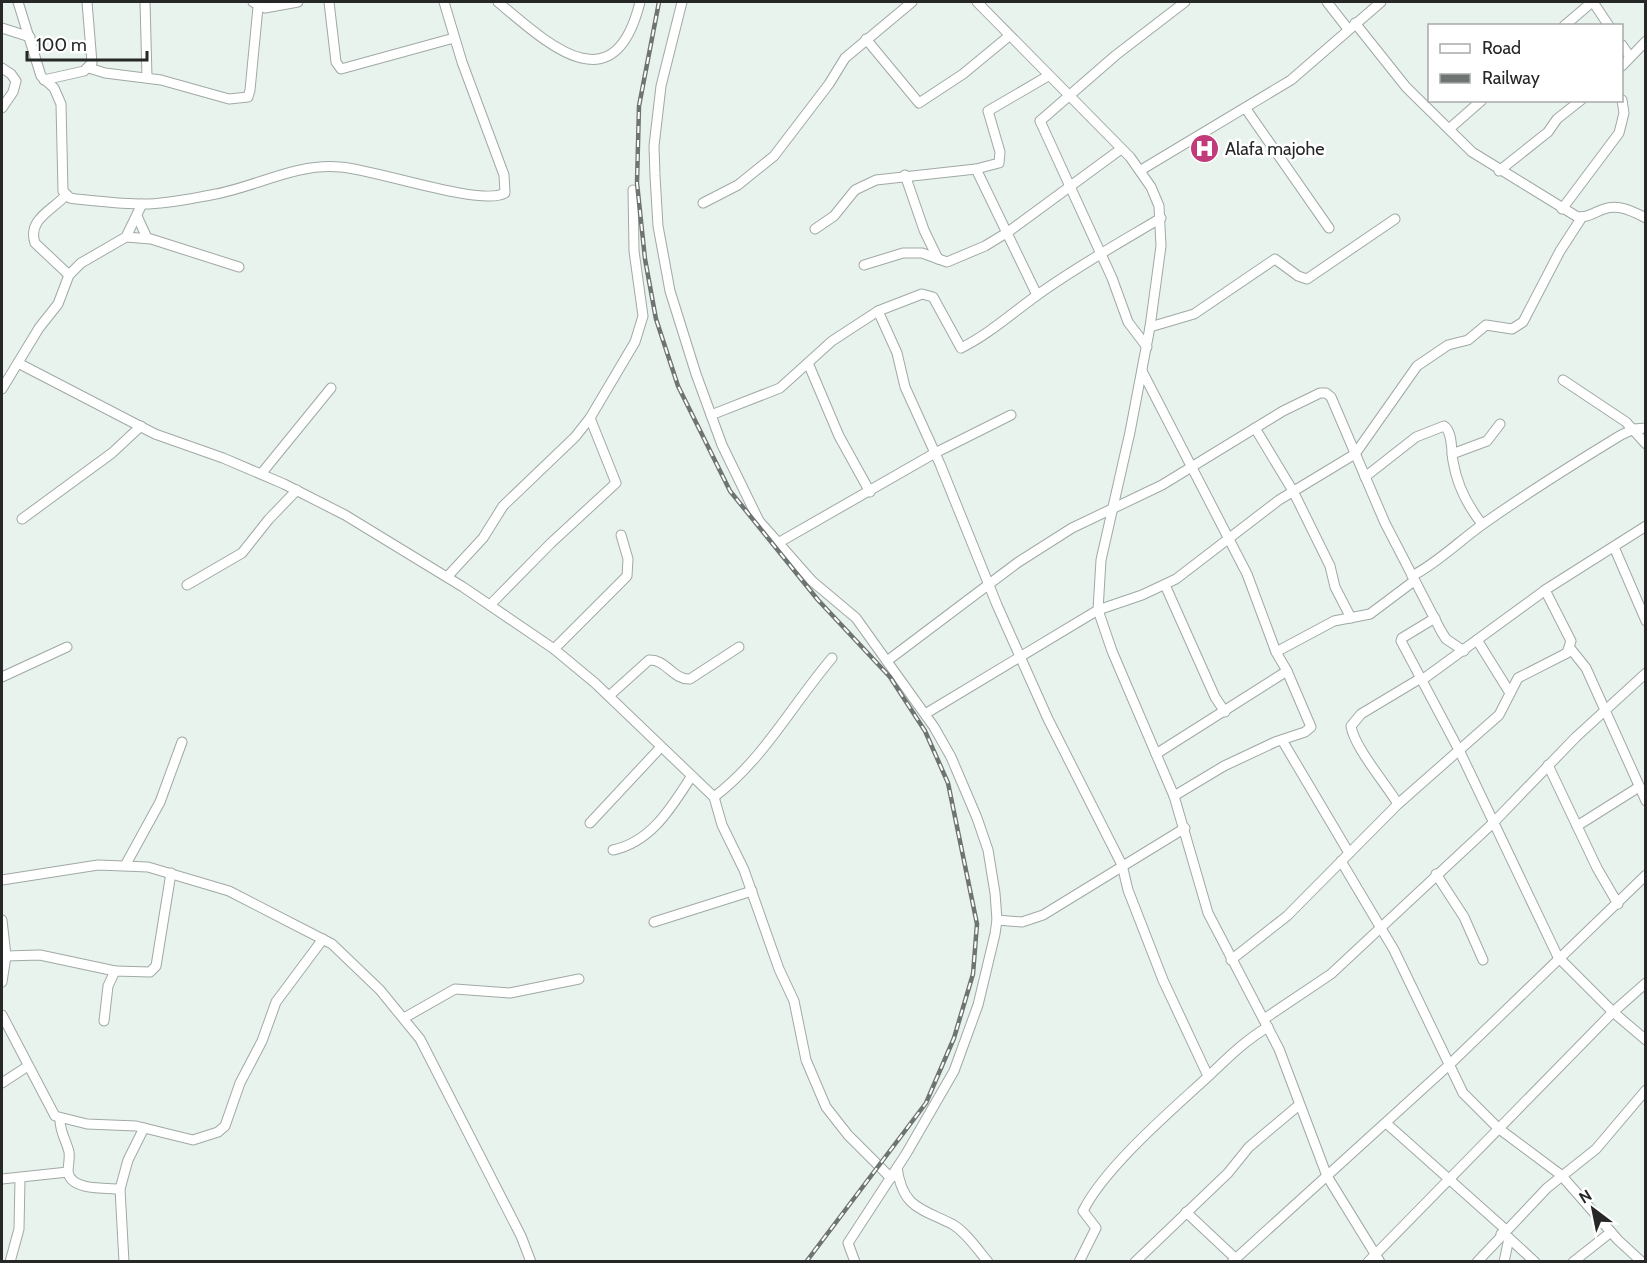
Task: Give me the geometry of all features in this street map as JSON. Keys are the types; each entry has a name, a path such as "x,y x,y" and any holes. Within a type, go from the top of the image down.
{"street":[{"path":"18,2 44,80 54,88 61,104 62,167 66,195"},
{"path":"44,80 89,68 93,55 87,2"},
{"path":"145,2 147,77"},
{"path":"89,68 105,73 147,77 229,99 248,97 256,4 274,8 298,2"},
{"path":"329,2 336,62 341,69 454,38"},
{"path":"66,195 76,199 142,204 215,194 277,175 330,166 353,168 463,193 501,195 506,190 504,175 454,38 444,2"},
{"path":"498,2 553,45 584,61 595,60 617,47 627,35 640,2"},
{"path":"682,2 662,86 654,146 658,226 670,291 711,415 759,521 812,581 849,611 925,714 951,757 988,850 998,920 978,1005 954,1071 891,1178 848,1244 855,1262"},
{"path":"703,203 738,185 774,156 829,84 845,58 912,2"},
{"path":"976,2 1141,170 1151,187 1161,219 1161,246 1147,347 1101,560 1098,610 1112,651 1174,796 1208,913 1266,1023 1327,1176 1379,1257"},
{"path":"1147,347 1131,328 1071,184 1040,121 1041,117 1116,55 1185,2"},
{"path":"1327,2 1406,87 1472,152 1499,171 1562,209 1582,217 1617,207 1646,218"},
{"path":"1141,170 1291,80 1380,2"},
{"path":"1566,24 1593,2 1608,24"},
{"path":"2,28 30,37"},
{"path":"866,39 919,103 963,74 1009,36"},
{"path":"1623,65 1646,41"},
{"path":"1623,46 1630,57"},
{"path":"2,68 16,81 13,92 2,108"},
{"path":"815,229 834,216 847,196 864,184 905,175 993,166 1001,159 988,113 990,109 1048,76"},
{"path":"1449,129 1480,102"},
{"path":"1499,171 1548,132 1557,119 1578,102"},
{"path":"1562,209 1619,133 1624,113 1622,102"},
{"path":"1246,109 1329,228"},
{"path":"864,265 903,253 922,253 951,261 962,254 985,246 1008,232 1121,149"},
{"path":"976,169 1037,295"},
{"path":"905,175 924,230 938,259"},
{"path":"447,577 483,538 503,506 575,437 590,418 635,342 643,322 634,251 633,190"},
{"path":"66,195 40,218 33,236 35,243 69,275"},
{"path":"2,389 58,304 69,275 81,263 126,237 142,204"},
{"path":"138,216 147,238"},
{"path":"925,714 1098,610 1165,585 1293,491 1355,454 1405,381 1422,362 1448,345 1468,340 1486,325 1512,329 1523,322 1560,251 1582,217"},
{"path":"711,415 780,388 832,340 878,311 910,298 928,294 941,309 961,348 995,329 1037,295 1161,219"},
{"path":"1150,327 1194,314 1275,259 1298,276 1307,279 1395,219"},
{"path":"126,237 147,238 239,267"},
{"path":"878,311 897,353 905,387 935,453 989,585 1045,711 1122,865 1128,890 1163,980 1208,1076"},
{"path":"18,363 141,426 297,490 379,534 554,649 609,696 660,748 714,797 722,825 752,891 779,969 794,1001 806,1059 826,1107 848,1135 891,1178"},
{"path":"808,363 839,436 870,492"},
{"path":"1142,371 1247,574 1276,652 1287,671 1311,727 1305,732 1282,740 1201,778 1174,796"},
{"path":"1563,380 1634,429 1646,444"},
{"path":"261,474 331,388"},
{"path":"887,661 989,585 1072,528 1162,486 1255,428 1303,401 1326,393 1331,397 1365,477 1413,579 1446,639 1464,651"},
{"path":"778,543 935,453 1011,415"},
{"path":"490,606 551,543 616,483 590,418"},
{"path":"1452,454 1481,445 1500,424"},
{"path":"22,519 112,453 141,426"},
{"path":"1365,477 1401,446 1440,427 1447,428 1463,497 1482,524"},
{"path":"1255,428 1293,491 1330,566 1335,587 1351,618"},
{"path":"1276,652 1326,624 1370,614 1482,524 1526,493 1634,429 1646,428"},
{"path":"187,585 242,553 269,519 297,490"},
{"path":"1398,804 1383,778 1363,754 1351,726 1360,714 1422,679 1464,651 1544,591 1646,525"},
{"path":"554,649 627,576 628,559 621,535"},
{"path":"1614,547 1646,621"},
{"path":"1165,585 1215,697 1225,712"},
{"path":"1231,960 1287,915 1398,804 1460,752 1499,715 1518,678 1554,661 1570,648 1571,641 1544,591"},
{"path":"1435,618 1401,640 1460,752 1492,824 1520,874 1558,957 1613,1012 1646,1040"},
{"path":"1477,640 1510,693"},
{"path":"2,677 67,647"},
{"path":"609,696 649,660 659,661 680,678 690,679 739,647"},
{"path":"1570,648 1586,668 1607,710 1646,801"},
{"path":"714,797 746,770 804,691 832,658"},
{"path":"1156,754 1287,671"},
{"path":"1079,1262 1096,1228 1084,1214 1085,1207 1119,1165 1173,1108 1266,1023 1331,974 1492,824 1548,765 1646,673"},
{"path":"1282,740 1349,853"},
{"path":"126,864 160,802 182,742"},
{"path":"590,824 660,748"},
{"path":"1548,765 1618,904"},
{"path":"612,850 638,841 662,820 691,777"},
{"path":"1577,826 1639,787"},
{"path":"998,920 1022,922 1032,920 1068,901 1122,865 1185,828"},
{"path":"1341,861 1380,927 1463,1093 1498,1128 1561,1175 1611,1232 1642,1262"},
{"path":"2,880 90,866 126,864 171,873 228,891 323,939 346,956 404,1018 420,1039 521,1236 531,1262"},
{"path":"6,956 40,955 115,971 150,972 156,966 171,873"},
{"path":"1436,874 1464,917 1483,960"},
{"path":"1186,1212 1234,1260 1449,1065 1521,997 1558,957 1618,904 1646,875"},
{"path":"654,922 752,891"},
{"path":"2,920 6,956 2,982"},
{"path":"2,1015 50,1111 60,1120 144,1128 194,1140 211,1136 225,1126 240,1083 262,1041 276,1002 323,939"},
{"path":"104,1021 108,986 115,971"},
{"path":"404,1018 455,989 510,993 579,979"},
{"path":"1368,1262 1379,1257 1447,1179 1613,1012 1646,983"},
{"path":"2,1083 28,1066"},
{"path":"1477,1262 1561,1175 1577,1166 1596,1149 1646,1090"},
{"path":"1137,1261 1228,1173 1249,1147 1299,1105"},
{"path":"60,1120 69,1156 68,1173 78,1184 120,1189"},
{"path":"1386,1123 1535,1262"},
{"path":"124,1262 120,1189 128,1160 144,1128"},
{"path":"897,1168 900,1185 914,1206 958,1229 988,1262"},
{"path":"2,1179 68,1173"},
{"path":"10,1262 19,1229 20,1179"},
{"path":"1573,1262 1611,1232"},
{"path":"1504,1262 1505,1234"}],"railway":[{"path":"659,2 639,106 637,183 645,259 656,319 678,386 730,491 818,600 890,677 925,731 948,783 977,924 973,974 954,1038 926,1103 806,1262"}],"place":[{"name":"Alafa majohe","path":"1204,149"}]}
